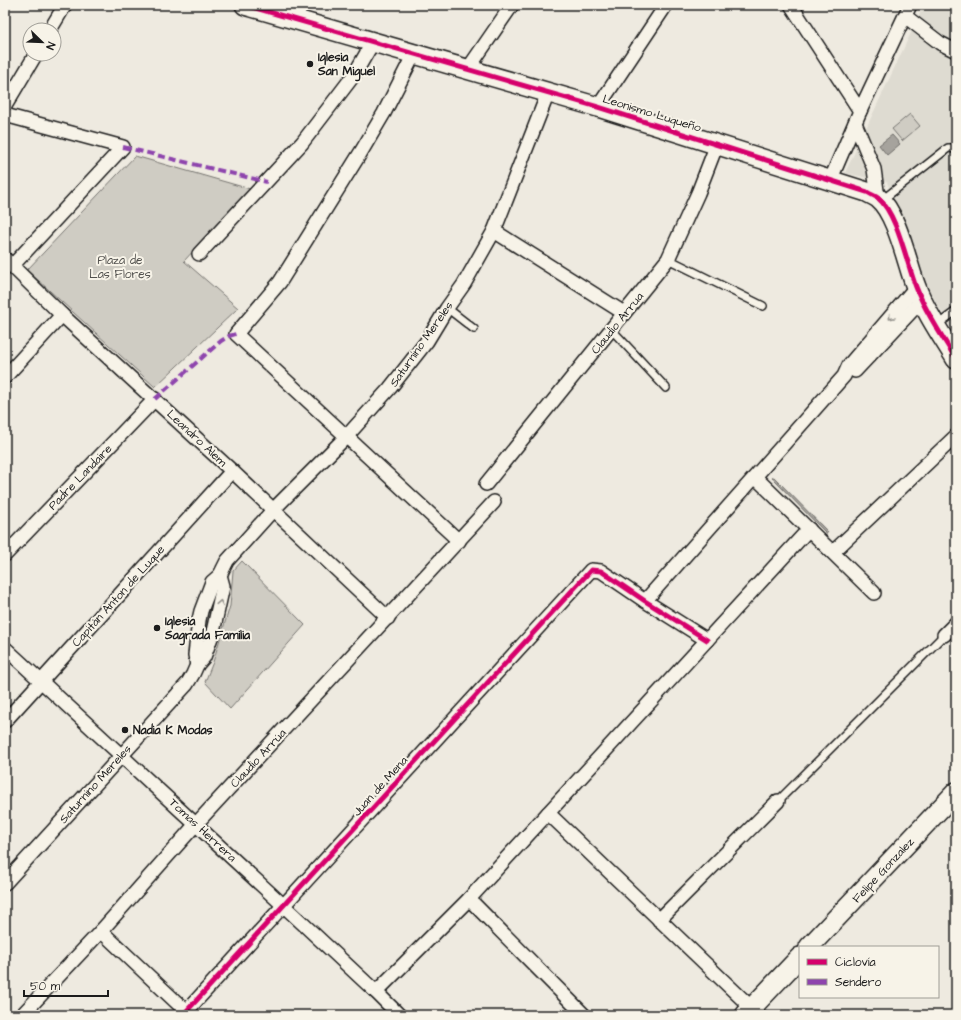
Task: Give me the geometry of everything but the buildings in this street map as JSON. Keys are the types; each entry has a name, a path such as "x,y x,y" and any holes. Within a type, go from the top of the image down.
{"street":[{"path":"55,22 65,5"},
{"name":"Leonismo Luqueño","path":"245,5 297,12 373,42 598,107 717,144 867,192 879,200"},
{"path":"468,70 512,5"},
{"path":"598,107 666,5"},
{"path":"791,5 857,117 874,169 879,200 886,208 894,224 919,294 956,359"},
{"path":"830,181 857,117 908,10 940,43 956,51"},
{"path":"199,254 302,143 354,74 373,42"},
{"path":"414,54 384,113 280,282 236,334 459,541"},
{"path":"5,106 31,62"},
{"name":"Saturnino Mereles","path":"5,883 186,684 193,674 197,665 204,657 217,618 223,586 220,575 227,561 273,510 346,437 390,388 426,341 464,284 494,230 548,93"},
{"path":"5,115 123,147 9,263"},
{"name":"Claudio Arrua","path":"486,484 668,259 698,193 717,144"},
{"path":"494,230 624,313"},
{"name":"Leandro Alem","path":"9,263 62,315 232,470 388,618"},
{"path":"707,640 645,601 844,376 854,371 919,294"},
{"path":"5,377 62,315"},
{"name":"Padre Landaire","path":"5,555 154,399"},
{"path":"833,552 956,436"},
{"name":"Capitán Anton de Luque","path":"5,721 232,470"},
{"path":"755,477 874,593"},
{"name":"Claudio Arrúa","path":"22,1015 101,931 196,824 494,502"},
{"path":"376,992 469,899 809,529"},
{"name":"Juan de Mena","path":"187,1014 591,570 602,571 645,601"},
{"path":"944,636 956,622"},
{"name":"Tomas Herrera","path":"5,648 121,754 399,1015"},
{"name":"Felipe Gonzalez","path":"810,946 956,792"},
{"path":"659,920 778,801"},
{"path":"548,813 659,920 752,1013 799,958"},
{"path":"469,899 584,1015"},
{"path":"101,931 187,1014"}],"lane":[{"path":"879,200 948,148 956,150"},
{"path":"668,259 763,306"},
{"path":"447,308 474,330"},
{"path":"936,326 956,311"},
{"path":"611,329 666,388"},
{"path":"778,801 944,636"}],"shaded area":[{"path":"924,5 956,5 956,336 927,287 887,182 845,173"},
{"path":"892,135 900,144 887,155 879,145"},
{"path":"774,477 828,532 824,537 822,535 825,532 772,478"}],"green space":[{"path":"910,114 920,126 902,141 892,129"},
{"name":"Plaza de Las Flores","path":"135,156 250,189 184,261 238,308 155,387 27,270"},
{"path":"242,561 305,625 230,709 205,682 213,662 230,606 233,571"}],"marked path":[{"path":"123,147 267,182"},
{"path":"155,399 221,341 236,334"}],"cycle path":[{"path":"245,5 598,107 867,192 878,198 885,205 891,215 924,306 956,359"},
{"path":"183,1015 591,570 601,571 707,640"}],"place":[{"name":"Iglesia San Miguel","path":"310,64"},
{"name":"Iglesia Sagrada Familia","path":"157,628"},
{"name":"Nadia K Modas","path":"125,730"}]}
